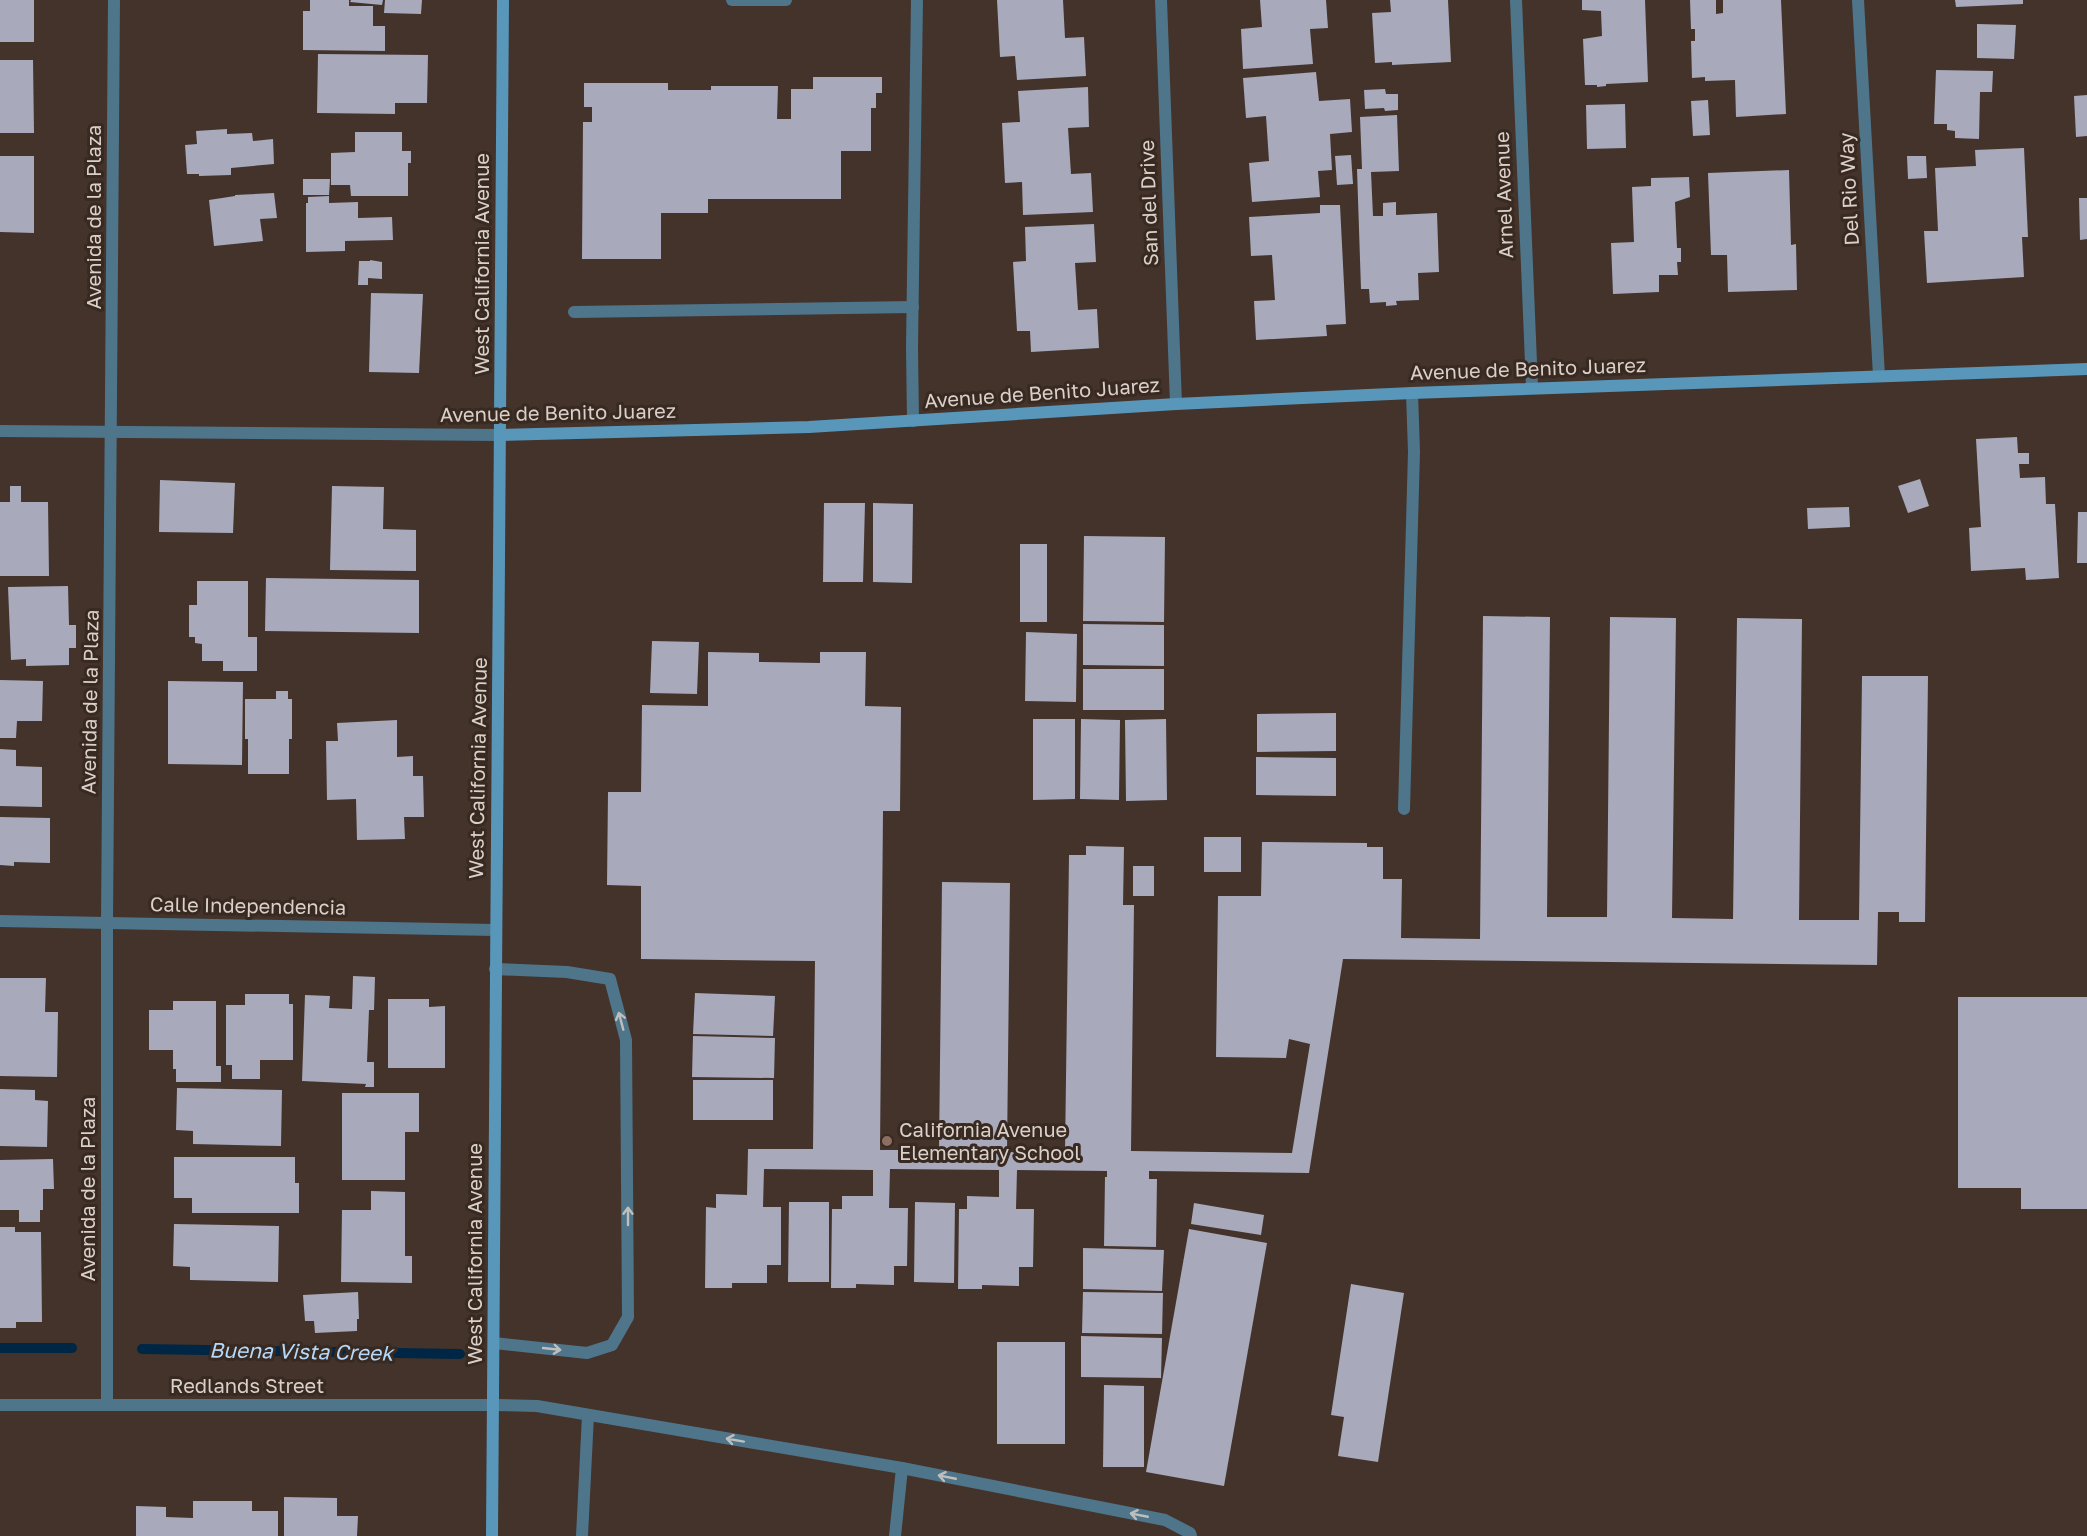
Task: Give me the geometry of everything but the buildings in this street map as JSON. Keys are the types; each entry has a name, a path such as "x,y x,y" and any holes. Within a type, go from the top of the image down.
{"street":[{"name":"Avenida de la Plaza","path":"107,1405 107,922 114,0"},
{"name":"West California Avenue","path":"492,1536 503,0"},
{"path":"732,0 786,0"},
{"path":"914,421 916,0"},
{"name":"San del Drive","path":"1161,0 1176,404"},
{"name":"Arnel Avenue","path":"1516,0 1532,387"},
{"name":"Del Rio Way","path":"1858,0 1879,376"},
{"path":"574,312 913,307"},
{"name":"Avenue de Benito Juarez","path":"0,431 500,435 809,428 1176,404 1532,387 2087,369"},
{"path":"1404,809 1414,452 1412,393"},
{"name":"Calle Independencia","path":"0,921 495,930"},
{"path":"494,1342 587,1353 612,1345 628,1317 626,1040 610,979 567,972 495,969"},
{"name":"Redlands Street","path":"0,1405 537,1406 902,1468 1165,1520 1190,1533 1191,1536"},
{"path":"582,1536 588,1415"},
{"path":"896,1536 902,1468"}],"waterway":[{"name":"Buena Vista Creek","path":"0,1348 72,1348"},
{"name":"Buena Vista Creek","path":"142,1349 460,1354"}],"place":[{"name":"California Avenue Elementary School","path":"887,1141"}]}
